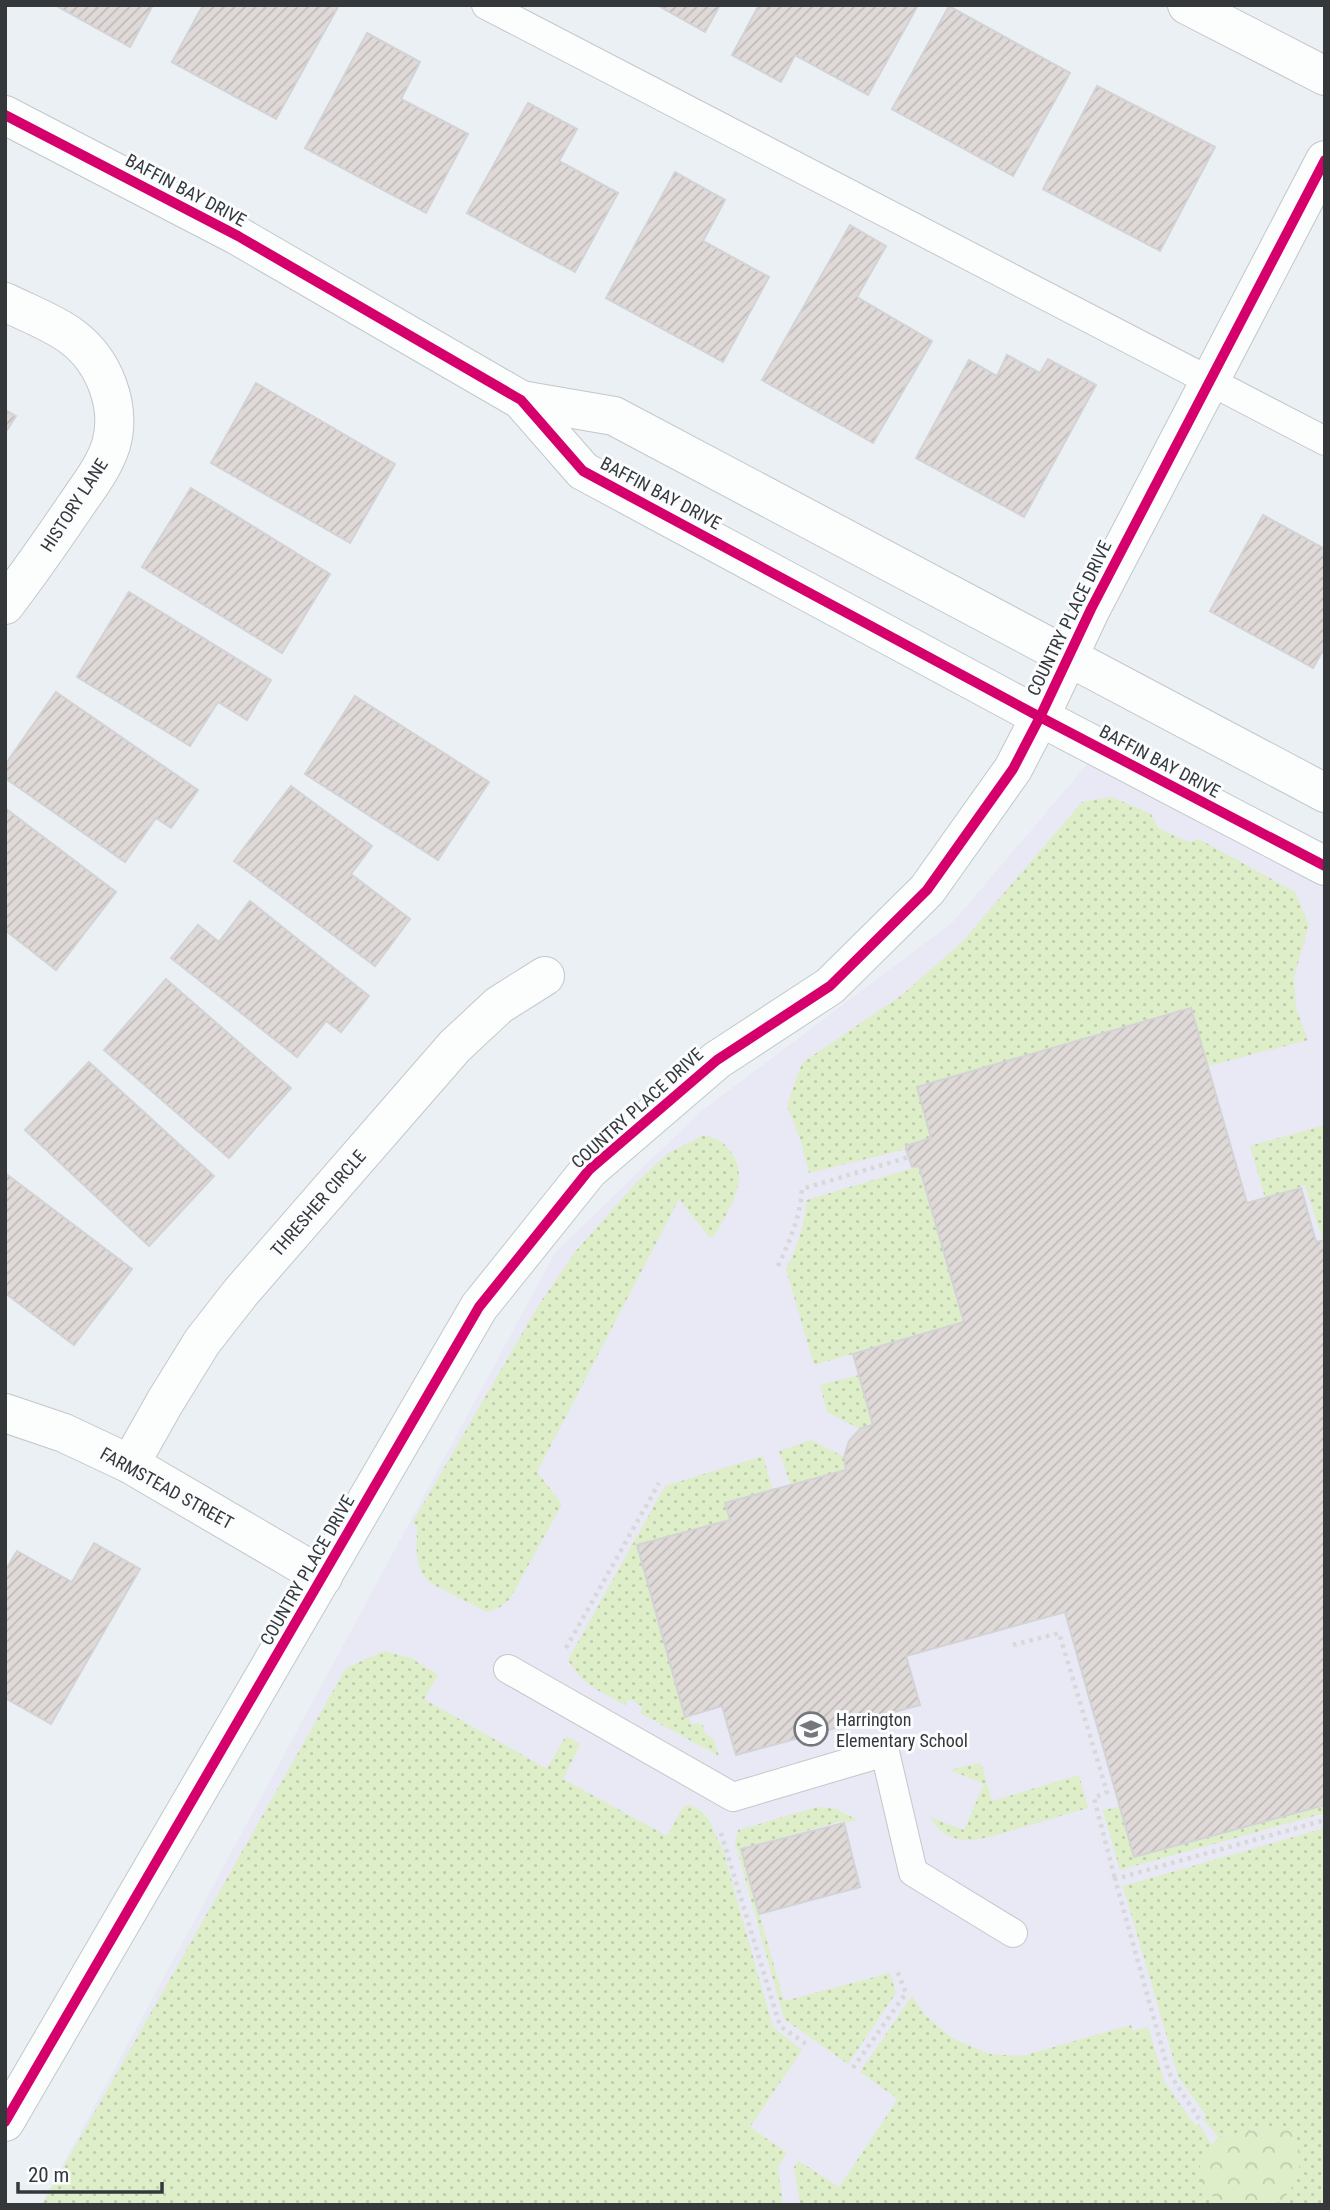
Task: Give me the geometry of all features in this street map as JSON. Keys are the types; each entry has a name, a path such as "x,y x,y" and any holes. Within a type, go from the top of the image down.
{"street":[{"path":"1187,5 1325,76"},
{"name":"BAFFIN BAY DRIVE","path":"5,115 238,236 521,400 583,471 1040,717 1325,866"},
{"name":"COUNTRY PLACE DRIVE","path":"5,2122 480,1307 589,1170 717,1060 830,986 927,890 1013,769 1091,610 1325,160"},
{"name":"HISTORY LANE","path":"5,302 72,337 89,354 103,374 112,395 111,444 100,470 5,605"},
{"name":"BAFFIN BAY DRIVE","path":"521,400 614,416 1325,793"},
{"name":"THRESHER CIRCLE","path":"131,1464 202,1342 241,1292 455,1046 499,1005 545,976"},
{"name":"FARMSTEAD STREET","path":"5,1413 64,1433 131,1464 323,1577"}],"lane":[{"path":"486,5 1325,441"},
{"path":"508,1670 733,1797 885,1752 913,1872 1013,1933"}],"path":[{"path":"778,1266 794,1232 802,1189 909,1157"},
{"path":"566,1648 659,1483"},
{"path":"1013,1645 1059,1633 1107,1793 1094,1798 1170,2073 1199,2119"},
{"path":"1115,1879 1325,1820"},
{"path":"721,1832 780,2026 806,2044"},
{"path":"853,2068 906,1993 896,1968"}],"shaded area":[{"name":"Harrington Elementary School","path":"1091,760 1325,885 1325,2205 41,2205 555,1253 700,1112 953,922"}],"green space":[{"path":"1112,797 1151,814 1158,828 1189,842 1199,839 1295,892 1309,925 1294,977 1296,1007 1308,1040 1208,1066 1191,1009 917,1087 931,1138 906,1145 906,1149 809,1173 787,1105 802,1063 902,995 962,942 1082,802"},
{"path":"1325,1125 1323,1240 1305,1185 1265,1198 1250,1146"},
{"path":"704,1135 726,1146 737,1163 738,1185 731,1206 714,1237 709,1237 679,1199 537,1472 562,1504 510,1599 499,1608 487,1612 432,1584 419,1565 417,1526 412,1523 538,1306 575,1252 635,1184 669,1153"},
{"path":"919,1166 964,1322 814,1365 786,1269 800,1236 807,1200"},
{"path":"859,1375 873,1425 860,1429 827,1412 820,1385"},
{"path":"812,1440 844,1457 846,1470 791,1486 779,1451"},
{"path":"763,1456 773,1491 725,1503 730,1520 637,1545 691,1725 703,1725 705,1734 713,1738 719,1756 640,1713 643,1707 629,1699 625,1705 593,1687 568,1660 665,1486"},
{"path":"384,1651 411,1658 438,1675 424,1699 547,1769 564,1739 568,1737 579,1743 563,1779 667,1836 683,1807 689,1805 707,1817 722,1847 773,2027 802,2050 750,2127 787,2153 778,2167 783,2205 42,2205 346,1668"},
{"path":"979,1763 992,1801 1079,1775 1088,1808 986,1838 973,1840 949,1836 939,1829 930,1817 964,1830 984,1784 950,1770"},
{"path":"1325,1805 1325,1813 1120,1870 1103,1810 1119,1807 1134,1857"},
{"path":"817,1807 836,1809 857,1820 844,1823 842,1821 741,1849 784,2001 890,1973 896,1993 848,2064 784,2019 735,1842 738,1830"},
{"path":"1325,1828 1325,2205 1274,2205 1278,2202 1280,2125 1218,2137 1203,2119 1206,2115 1179,2078 1123,1886"},
{"path":"912,1996 925,2015 952,2038 989,2054 1022,2056 1131,2025 1133,2031 1148,2027 1165,2083 1195,2125 1199,2124 1212,2145 1205,2153 1215,2199 1223,2205 797,2205 800,2203 794,2167 799,2161 839,2187 898,2099 860,2072"},
{"path":"1280,2125 1291,2128 1299,2148 1300,2159 1295,2180 1283,2198 1274,2205 1223,2205 1215,2199 1202,2183 1200,2166 1205,2153 1218,2137"}],"building":[{"path":"55,5 153,5 130,47"},
{"path":"203,5 339,5 276,119 172,62"},
{"path":"657,5 720,5 705,32"},
{"path":"759,5 918,5 868,95 795,55 781,82 732,55"},
{"path":"949,6 1070,73 1013,176 892,109"},
{"path":"367,33 420,62 401,99 468,134 426,213 305,148"},
{"path":"1097,86 1215,147 1160,251 1043,189"},
{"path":"528,103 577,129 559,161 618,193 575,272 467,213"},
{"path":"675,172 725,200 703,241 769,277 723,362 606,298"},
{"path":"850,225 886,246 857,297 932,341 873,443 762,380"},
{"path":"1007,355 1040,373 1048,359 1096,385 1024,517 916,458 969,360 997,376"},
{"path":"256,383 395,464 350,543 211,463"},
{"path":"5,410 16,416 5,433"},
{"path":"191,488 330,574 282,653 142,567"},
{"path":"1263,515 1325,549 1325,647 1313,668 1210,611"},
{"path":"129,592 271,680 247,720 218,702 190,746 77,677"},
{"path":"56,692 198,790 171,828 156,818 125,862 5,778 5,765"},
{"path":"355,696 489,782 438,860 305,774"},
{"path":"291,786 372,846 351,874 410,919 375,966 234,861"},
{"path":"5,808 116,892 56,970 5,930"},
{"path":"250,901 369,996 341,1032 326,1021 297,1057 171,958 198,925 219,942"},
{"path":"166,979 291,1088 229,1158 104,1050"},
{"path":"1191,1008 1247,1203 1301,1188 1316,1242 1325,1240 1325,1805 1134,1857 1065,1612 906,1656 920,1705 736,1755 722,1706 685,1717 637,1545 730,1520 725,1503 846,1470 844,1457 849,1441 861,1428 873,1425 853,1354 964,1322 919,1166 912,1167 906,1149 906,1146 931,1138 917,1087"},
{"path":"89,1062 214,1176 149,1246 25,1130"},
{"path":"5,1173 132,1269 74,1345 5,1293"},
{"path":"94,1543 140,1569 51,1724 5,1698 5,1571 17,1551 72,1582"},
{"path":"844,1823 860,1887 759,1914 741,1849"}],"cycle path":[{"path":"5,115 238,236 521,400 583,471 1040,717 1325,866"},
{"path":"5,2122 479,1307 589,1170 717,1060 830,986 927,890 1013,769 1091,609 1325,160"}],"place":[{"name":"Harrington Elementary School","path":"811,1729"}]}
